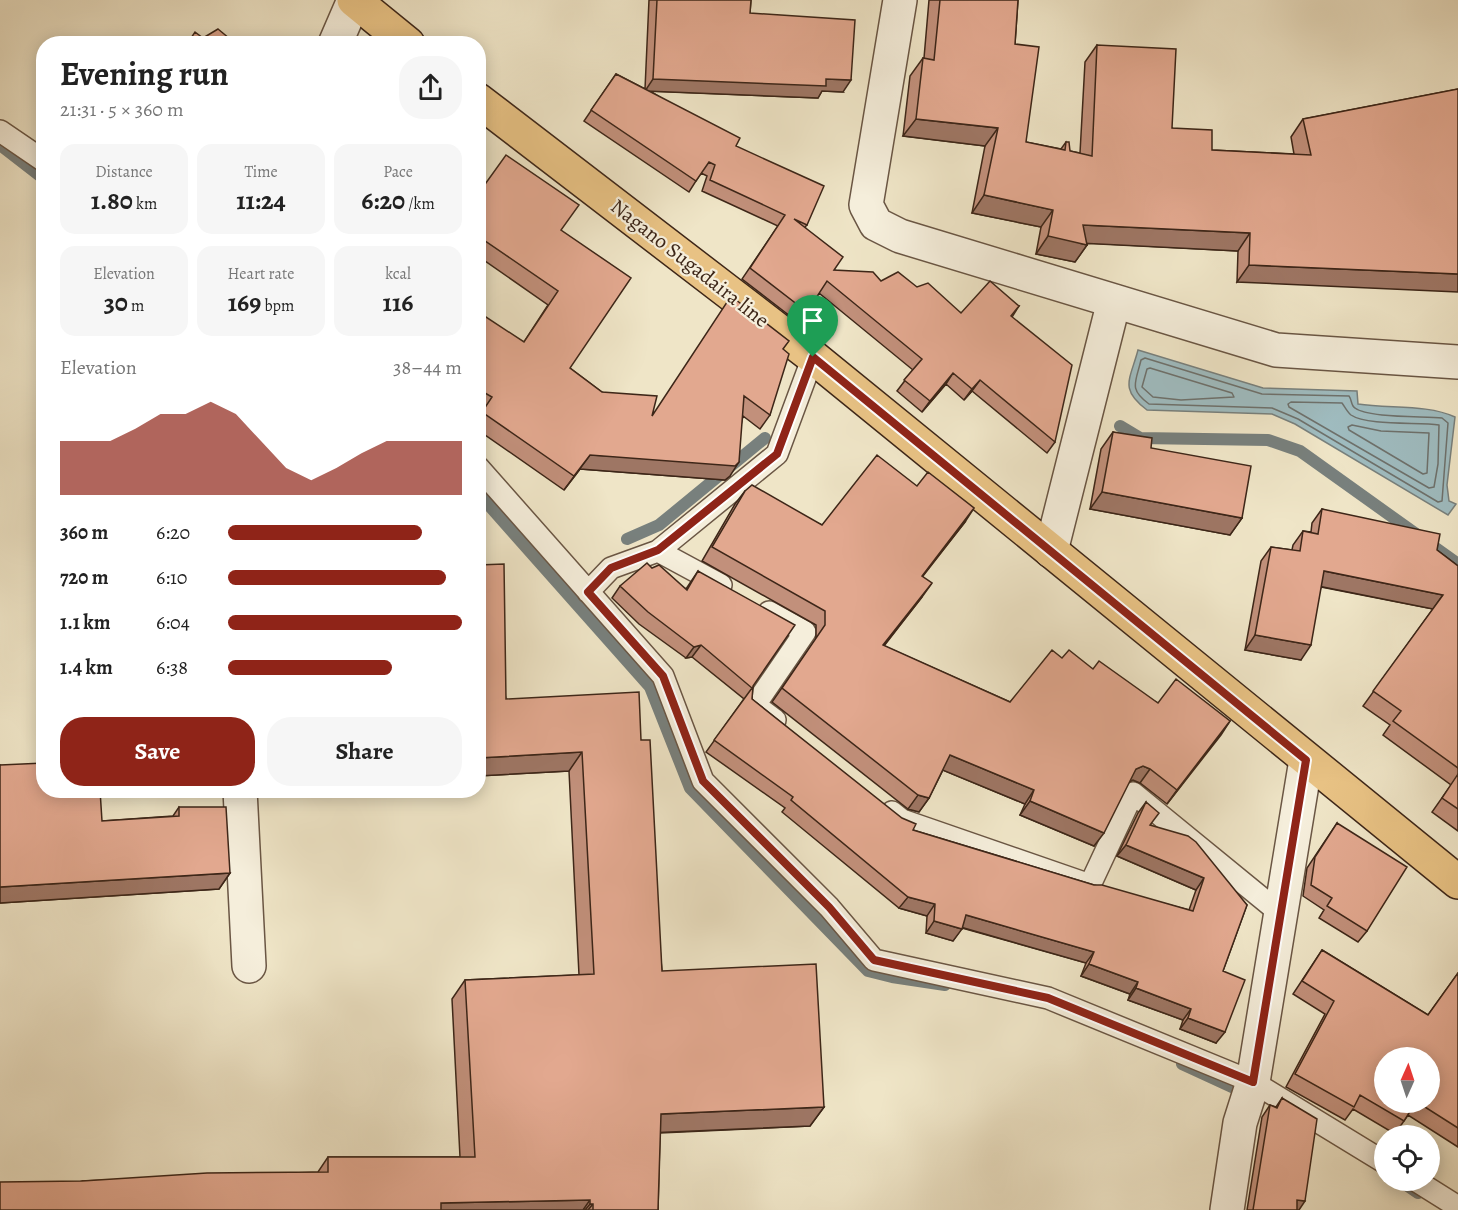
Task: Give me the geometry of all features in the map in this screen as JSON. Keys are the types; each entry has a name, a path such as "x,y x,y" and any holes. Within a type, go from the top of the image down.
{"main road":[{"path":"354,0 398,36"},
{"name":"Nagano Sugadaira line","path":"486,106 813,357 1458,882"}],"street":[{"path":"338,36 354,0"},
{"path":"900,0 866,205 876,224 900,236 1276,350 1458,362"},
{"path":"1051,551 1114,301"},
{"path":"1227,1210 1240,1123 1253,1082 1306,760"},
{"path":"240,798 249,966"}],"lane":[{"path":"0,131 36,156"},
{"path":"588,592 611,568 658,550 777,454 813,357"},
{"path":"486,476 663,676 703,781 829,907 874,960 1048,998 1253,1082 1374,1156"},
{"path":"658,550 736,594"},
{"path":"756,604 805,632 755,705 792,734"},
{"path":"875,799 902,820 1090,885 1132,793 1280,913"},
{"path":"1433,1191 1458,1207"}],"water":[{"path":"1138,350 1263,388 1357,391 1358,404 1420,408 1455,417 1447,485 1449,501 1456,504 1448,515 1295,424 1272,414 1147,410 1138,403 1130,390 1130,377"}],"building":[{"path":"657,0 751,0 750,13 855,20 851,80 826,79 826,86 653,79"},
{"path":"940,0 1018,0 1015,44 1039,47 1026,142 1065,150 1066,142 1069,142 1070,151 1092,156 1097,45 1176,49 1172,128 1212,130 1212,150 1311,155 1303,119 1458,89 1458,274 1249,265 1250,233 1083,225 1087,245 1048,236 1053,210 984,195 998,128 916,119 923,58 934,60"},
{"path":"218,29 226,36 206,36"},
{"path":"616,74 740,138 736,146 824,186 807,225 794,219 843,257 834,270 873,272 881,281 898,272 917,287 928,283 961,313 990,281 1019,306 1011,316 1072,365 1055,442 980,380 972,389 953,373 930,401 904,380 922,359 827,281 807,312 750,268 785,215 710,180 715,165 709,162 696,181 591,110"},
{"path":"506,155 579,205 561,230 631,278 570,368 602,392 657,396 652,416 731,296 789,341 783,349 789,354 770,415 744,396 739,462 735,466 590,455 574,476 486,415 486,406 492,397 486,394 486,317 524,342 558,291 486,242 486,183"},
{"path":"1113,432 1152,438 1151,448 1251,466 1242,518 1102,492"},
{"path":"877,455 917,486 928,472 974,508 922,576 932,583 883,645 1010,702 1052,650 1062,658 1069,650 1093,669 1099,661 1158,703 1176,679 1230,721 1177,790 1150,769 1143,766 1136,769 1104,833 1030,801 1034,790 950,755 929,798 918,795 782,688 825,625 825,611 712,547 745,491 752,485 822,525"},
{"path":"1322,509 1440,534 1437,550 1458,566 1458,768 1393,721 1401,711 1373,691 1443,595 1324,571 1311,645 1255,635 1271,547 1300,551 1303,531 1318,534"},
{"path":"647,563 652,568 659,565 687,590 698,571 795,625 753,686 752,699 902,818 916,824 913,830 1094,885 1102,885 1193,911 1204,878 1126,845 1146,802 1159,813 1150,825 1188,836 1196,842 1247,905 1223,971 1245,980 1225,1032 1188,1018 1191,1009 1136,988 1138,982 1089,964 1094,952 966,915 962,929 934,921 935,904 908,897 791,800 793,797 714,740 752,688 701,645 694,647 648,612 620,586"},
{"path":"504,564 506,699 639,692 641,740 650,740 662,971 816,964 824,1107 661,1114 658,1210 593,1210 590,1200 441,1203 441,1210 0,1210 0,1182 82,1181 207,1173 328,1172 328,1157 475,1157 465,980 594,974 582,752 486,758 486,565"},
{"path":"36,763 36,798 101,798 102,821 179,816 179,807 226,807 230,873 0,887 0,765"},
{"path":"1458,774 1458,809 1442,798"},
{"path":"1337,823 1407,867 1367,931 1327,906 1332,898 1311,885 1315,857"},
{"path":"1322,950 1428,1015 1458,973 1458,1128 1434,1113 1440,1113 1440,1047 1374,1047 1374,1103 1360,1095 1354,1107 1295,1074 1334,1001 1302,981"},
{"path":"1282,1098 1317,1119 1305,1201 1297,1200 1297,1210 1253,1210 1270,1105 1277,1108"},
{"path":"1390,1113 1409,1113 1404,1121"}],"waterway":[{"path":"0,145 36,173"},
{"path":"1120,426 1140,438 1268,440 1300,451 1458,564"},
{"path":"627,539 659,525 765,438"},
{"path":"486,502 650,687 690,788 868,971 945,985"},
{"path":"1182,1064 1232,1087"}],"route":[{"path":"813,357 1306,760 1253,1082 1048,998 874,960 829,907 703,781 663,676 588,592 611,568 658,550 777,454 813,357"}]}
